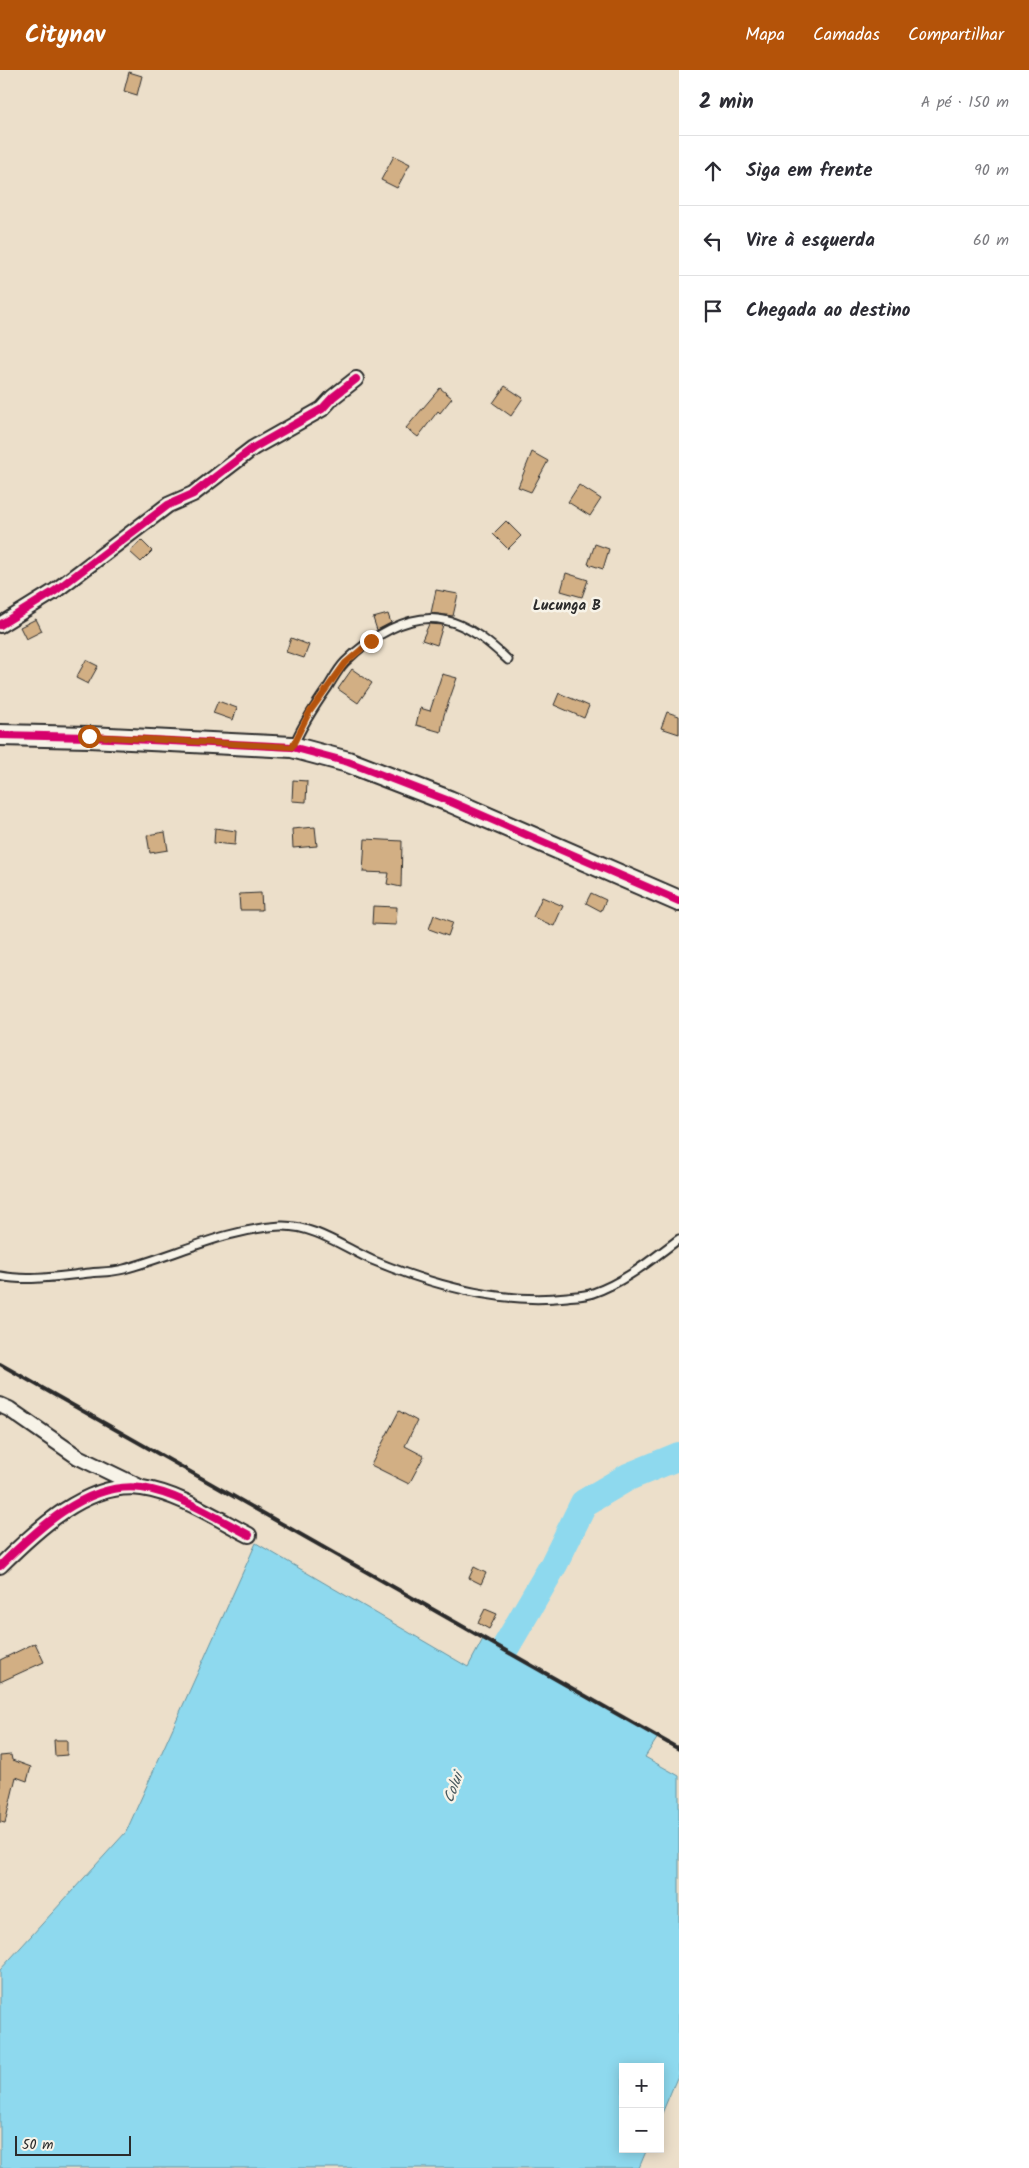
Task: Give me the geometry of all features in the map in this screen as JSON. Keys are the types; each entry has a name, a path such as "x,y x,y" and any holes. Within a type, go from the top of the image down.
{"street":[{"path":"0,625 55,591 168,505 193,494 253,448 322,409 333,396 356,379"},
{"path":"0,735 89,736 292,747 348,762 449,801 679,901"},
{"path":"0,1405 9,1409 78,1457 143,1488 203,1511 250,1536"},
{"path":"0,1566 41,1527 88,1498 103,1490 143,1488"}],"lane":[{"path":"292,747 309,713 345,663 371,641 397,626 426,619 442,619 454,622 489,643 508,660"},
{"path":"0,1276 12,1278 60,1276 122,1269 226,1236 257,1228 283,1226 299,1228 326,1237 371,1259 420,1279 470,1291 515,1297 554,1298 591,1294 618,1282 679,1239"}],"water":[{"path":"256,1543 468,1667 483,1639 658,1737 645,1757 679,1776 679,2073 664,2109 664,2063 619,2063 619,2153 645,2153 639,2168 0,2168 0,1970 126,1832"}],"building":[{"path":"129,72 142,76 137,95 124,91"},
{"path":"394,156 410,164 397,188 381,180"},
{"path":"505,386 523,398 511,416 493,403"},
{"path":"440,388 452,398 440,413 438,411 418,437 406,428"},
{"path":"532,452 548,461 531,492 518,487"},
{"path":"579,485 601,499 590,516 568,502"},
{"path":"506,521 521,536 508,549 493,534"},
{"path":"141,540 152,551 141,562 130,552"},
{"path":"595,544 609,549 603,569 588,564"},
{"path":"566,573 588,580 582,597 561,591"},
{"path":"436,590 458,594 453,616 431,613"},
{"path":"388,614 391,623 377,630 373,618"},
{"path":"36,619 42,631 26,639 20,627"},
{"path":"429,624 443,625 437,645 422,640"},
{"path":"291,638 309,645 304,658 286,652"},
{"path":"86,660 98,666 88,684 76,678"},
{"path":"352,669 372,683 358,703 338,689"},
{"path":"442,674 457,678 444,715 441,732 416,725 420,708 430,711"},
{"path":"559,693 589,706 584,718 554,705"},
{"path":"218,701 237,708 233,720 213,713"},
{"path":"667,712 679,716 679,734 661,728"},
{"path":"293,780 307,781 306,802 292,801"},
{"path":"315,827 317,846 293,848 292,829"},
{"path":"215,828 236,831 235,845 214,843"},
{"path":"165,832 168,850 150,853 147,835"},
{"path":"365,839 402,841 401,887 387,884 389,873 363,872"},
{"path":"261,893 262,910 240,910 239,894"},
{"path":"591,893 606,900 601,911 586,903"},
{"path":"542,897 563,906 554,926 533,917"},
{"path":"373,906 397,907 396,925 372,924"},
{"path":"434,915 453,922 448,936 429,929"},
{"path":"399,1411 417,1421 405,1446 424,1456 409,1484 371,1465"},
{"path":"474,1567 486,1573 481,1584 469,1578"},
{"path":"485,1609 497,1614 489,1629 478,1623"},
{"path":"35,1643 44,1662 0,1682 0,1660"},
{"path":"54,1740 67,1740 67,1755 55,1756"},
{"path":"11,1755 12,1760 31,1767 27,1781 16,1777 5,1823 0,1822 0,1756"}],"waterway":[{"name":"Colui","path":"491,1685 504,1650 554,1564 584,1503 628,1477 679,1456"}],"railway":[{"path":"0,1364 679,1749"}],"cycle path":[{"path":"0,625 55,591 168,505 193,494 253,448 322,409 333,397 356,379"},
{"path":"0,735 89,737 292,747 348,762 449,801 679,901"},
{"path":"0,1566 29,1538 64,1511 102,1492 122,1488 142,1488 170,1495 249,1535"}],"district":[{"name":"Lucunga B","path":"567,606"}],"route":[{"path":"89,736 188,743 292,747 309,713 345,663 371,641"}]}
